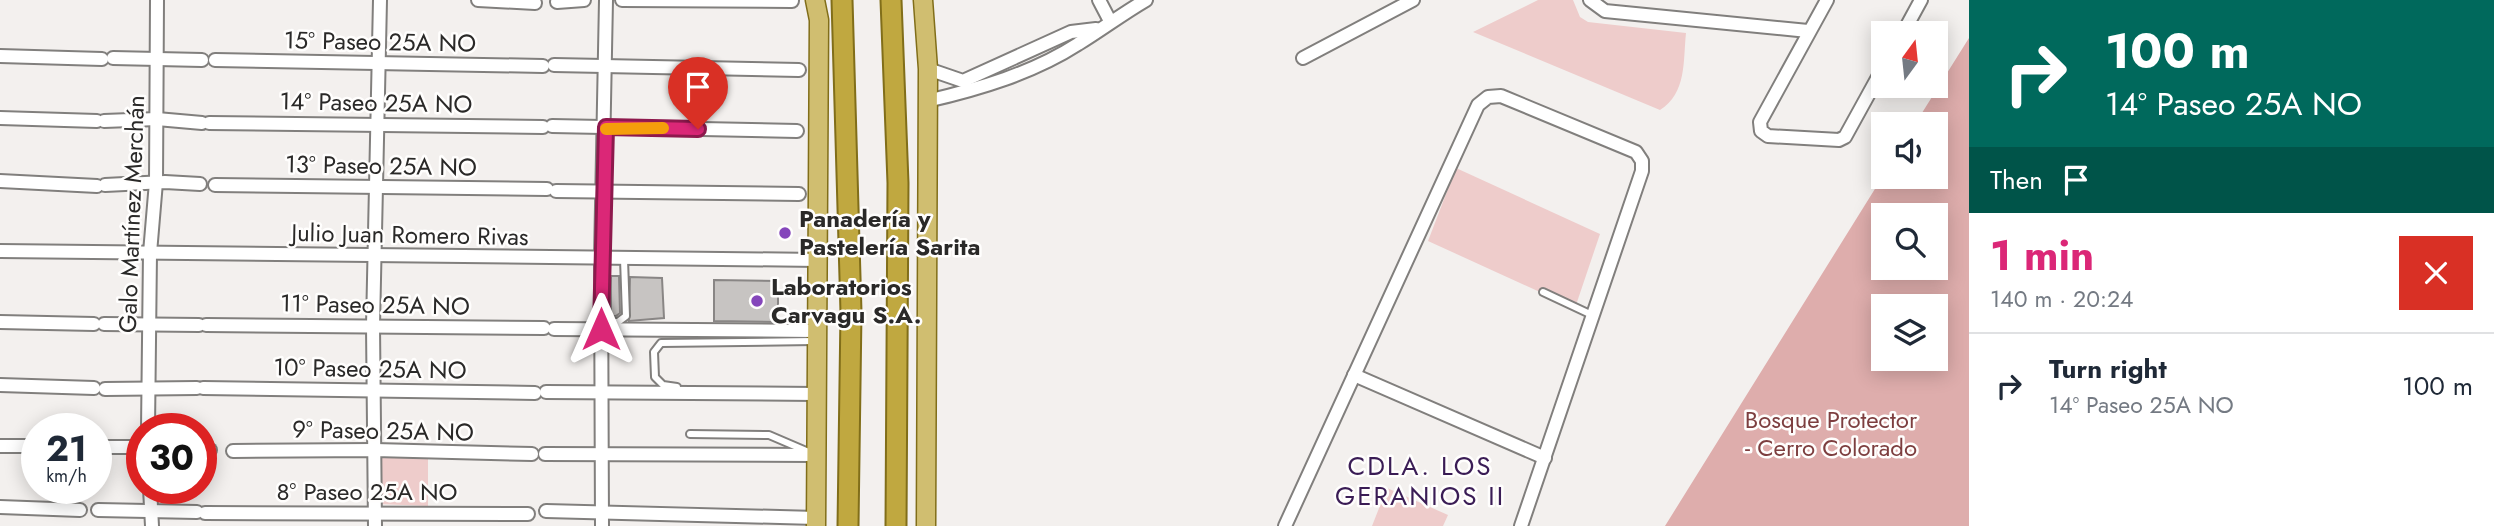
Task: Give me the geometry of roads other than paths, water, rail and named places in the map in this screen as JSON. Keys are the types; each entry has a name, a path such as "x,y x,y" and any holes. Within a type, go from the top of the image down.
{"highway":[{"path":"842,0 851,312 848,526"},
{"path":"891,0 898,183 895,526"}],"main road":[{"path":"815,0 819,20 816,522"},
{"path":"923,0 928,69 926,526"}],"street":[{"name":"Galo Martínez Merchán","path":"148,413 150,253 156,182 157,0"},
{"path":"375,526 373,326 380,0"},
{"path":"478,0 535,3"},
{"path":"557,2 584,0"},
{"path":"602,520 601,258 606,127 606,0"},
{"path":"622,0 792,1"},
{"path":"1099,0 1110,21"},
{"path":"927,101 964,87 991,85 1077,44 1146,0"},
{"path":"1303,58 1413,0"},
{"path":"1590,0 1605,12 1808,31"},
{"path":"1826,0 1760,122 1761,131 1768,136 1833,141 1845,137 1871,90"},
{"path":"1910,21 1921,0"},
{"path":"0,56 202,60"},
{"name":"15º Paseo 25A NO","path":"215,60 799,69"},
{"path":"928,69 964,87"},
{"path":"1285,526 1478,105 1488,97 1501,96 1636,152 1642,161 1642,171 1595,316 1521,526"},
{"name":"14º Paseo 25A NO","path":"0,118 797,131"},
{"path":"0,181 101,185 156,182 200,184"},
{"name":"13º Paseo 25A NO","path":"215,185 799,194"},
{"name":"Julio Juan Romero Rivas","path":"0,251 819,260"},
{"name":"11º Paseo 25A NO","path":"0,322 549,328 601,325 816,336"},
{"path":"1354,375 1545,458"},
{"name":"10º Paseo 25A NO","path":"0,385 541,393 816,391"},
{"path":"0,446 21,446"},
{"name":"9º Paseo 25A NO","path":"233,451 375,450 532,454"},
{"path":"545,454 815,455"},
{"path":"0,507 80,510"},
{"name":"8º Paseo 25A NO","path":"99,510 152,519 201,512 528,514"},
{"path":"546,511 602,520 816,522"}],"lane":[{"path":"601,325 618,322 626,316 624,258"},
{"path":"1543,292 1595,316"},
{"path":"816,336 670,341 656,347 653,361 654,377 668,387 816,391"},
{"path":"690,434 778,437 815,455"}],"place":[{"name":"Panadería y Pastelería Sarita","path":"785,233"},
{"name":"Laboratorios Carvagu S.A.","path":"757,301"}],"district":[{"name":"CDLA. LOS GERANIOS II","path":"1420,481"}],"park label":[{"name":"Bosque Protector - Cerro Colorado","path":"1831,434"}]}
